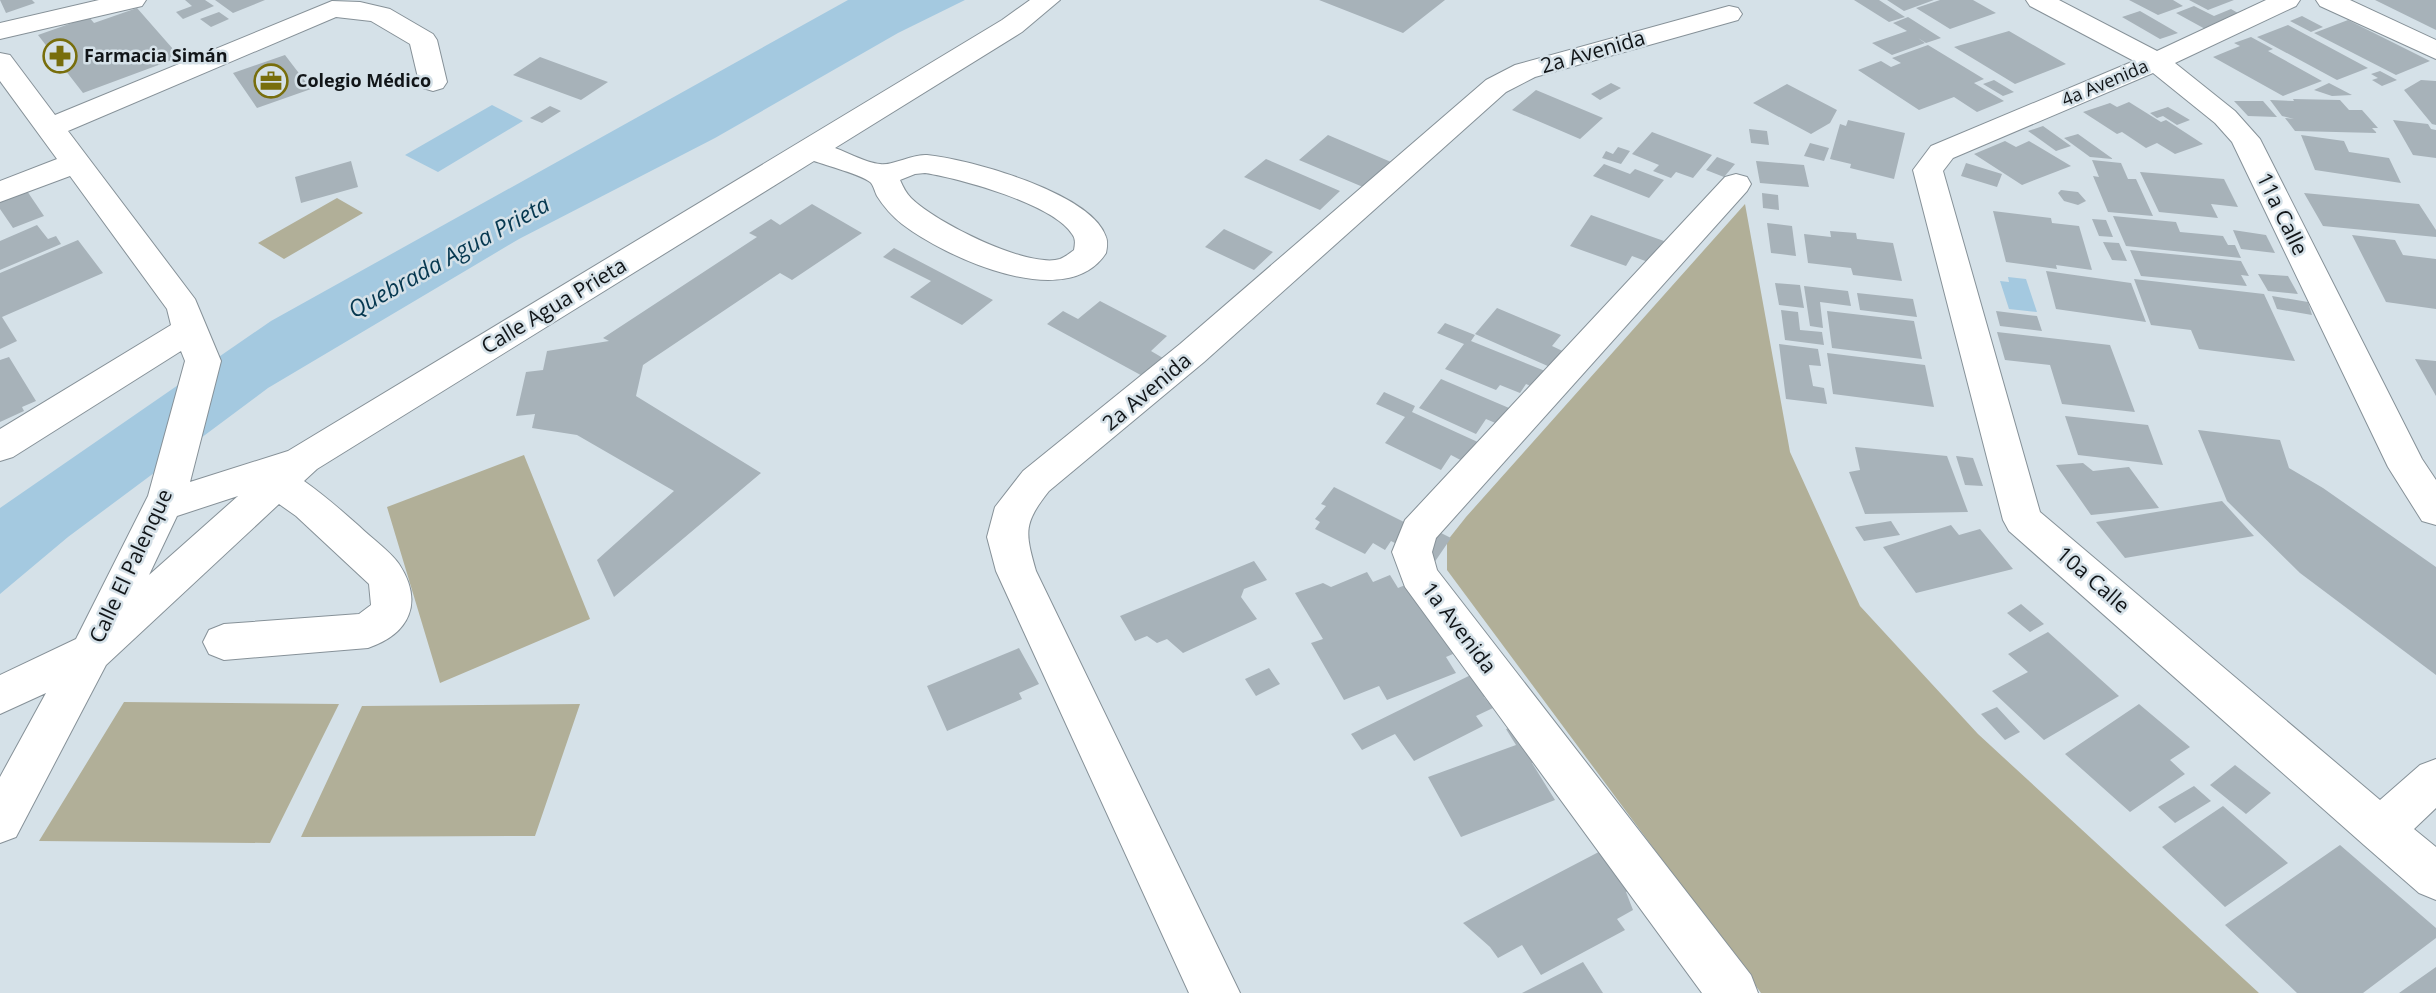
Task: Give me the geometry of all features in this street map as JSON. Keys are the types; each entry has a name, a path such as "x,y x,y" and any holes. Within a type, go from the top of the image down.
{"street":[{"path":"0,31 133,0"},
{"name":"Calle Agua Prieta","path":"91,652 290,470 1012,26 1047,0"},
{"name":"11a Calle","path":"2039,0 2155,61 2225,117 2245,139 2407,467 2436,510"},
{"name":"4a Avenida","path":"1928,170 1942,152 2155,61 2287,0"},
{"path":"2329,0 2436,51"},
{"path":"52,127 332,9 366,9 388,16 423,40 433,82"},
{"name":"2a Avenida","path":"1215,993 1016,570 1007,537 1014,507 1036,481 1192,353 1496,86 1525,71 1729,14"},
{"path":"0,61 52,127 184,307 196,346 0,447"},
{"path":"811,149 883,176 921,163 950,166 999,181 1031,194 1079,222 1091,237 1090,253 1080,263 1061,270 1035,269 984,253 922,225 888,190 883,176"},
{"path":"0,192 78,162"},
{"name":"10a Calle","path":"1928,170 2023,520 2436,877"},
{"name":"1a Avenida","path":"1733,993 1419,576 1412,552 1419,531 1736,184"},
{"name":"Calle El Palenque","path":"0,822 91,652 163,502 196,346"},
{"path":"163,502 290,470 310,505 383,573 391,588 392,603 388,615 368,631 224,642"},
{"path":"0,695 91,652"},
{"path":"2380,830 2436,779"}],"shaded area":[{"path":"337,198 363,213 284,259 258,243"},
{"path":"1745,204 1790,452 1860,606 1978,734 2259,993 1761,993 1447,570 1447,541 1466,517"},
{"path":"524,455 590,619 440,683 387,507"},
{"path":"124,702 339,704 270,843 39,841"},
{"path":"580,704 535,836 301,837 362,706"}],"water":[{"name":"Quebrada Agua Prieta","path":"848,0 965,0 898,33 715,138 519,239 268,388 68,537 0,594 0,508 271,321"},
{"path":"492,105 523,121 438,172 405,155"},
{"path":"2008,277 2026,279 2037,312 2009,309 2000,281 2009,282"}],"building":[{"path":"0,0 32,0 35,3 6,13"},
{"path":"185,0 205,0 214,6 183,19 176,12 192,6"},
{"path":"215,0 265,0 233,13"},
{"path":"1319,0 1445,0 1403,33"},
{"path":"1854,0 1879,0 1905,17 1889,22"},
{"path":"1887,0 1934,0 1904,11"},
{"path":"1940,0 1973,0 1996,13 1950,29 1916,8"},
{"path":"2129,0 2173,0 2183,6 2158,15"},
{"path":"2189,0 2234,0 2208,10"},
{"path":"2375,0 2436,0 2436,30"},
{"path":"2194,6 2214,16 2231,9 2243,16 2207,30 2176,13"},
{"path":"137,8 180,57 83,93 38,35 89,17 94,23"},
{"path":"2140,11 2178,33 2160,39 2122,17"},
{"path":"219,12 229,19 211,27 200,19"},
{"path":"2302,16 2323,27 2311,32 2290,21"},
{"path":"1908,17 1941,38 1926,43 1918,38 1925,43 1892,55 1872,43 1907,31 1893,23"},
{"path":"2348,20 2430,61 2396,75 2314,33"},
{"path":"2288,25 2368,68 2337,80 2257,37"},
{"path":"2009,31 2066,64 2015,84 1954,47"},
{"path":"2251,37 2273,49 2268,51 2322,81 2283,96 2213,57 2240,46 2234,43"},
{"path":"1928,45 1984,79 1974,83 2004,101 1977,112 1954,97 1919,110 1858,70 1881,61 1891,67 1901,63 1892,58"},
{"name":"Colegio Médico","path":"285,55 311,89 257,108 233,73"},
{"path":"540,57 608,82 581,100 513,75"},
{"path":"2380,71 2397,80 2382,86 2372,80 2378,78 2371,74"},
{"path":"1994,80 2014,92 2003,96 1983,84"},
{"path":"2421,80 2436,81 2436,125 2432,124 2404,90"},
{"path":"1611,83 1621,88 1600,100 1591,94"},
{"path":"2329,83 2352,95 2332,96 2314,90"},
{"path":"1787,84 1837,110 1830,123 1811,134 1753,103"},
{"path":"1536,90 1603,118 1580,139 1512,110"},
{"path":"2293,99 2340,100 2349,110 2362,110 2378,128 2372,128 2377,133 2295,131 2285,118 2294,119 2282,116 2270,100 2294,101"},
{"path":"2234,101 2263,101 2277,117 2248,116"},
{"path":"2129,102 2161,122 2166,120 2203,144 2175,154 2157,143 2146,148 2122,132 2117,134 2083,112 2110,103 2117,107"},
{"path":"550,106 561,111 542,123 530,118"},
{"path":"2168,107 2190,120 2177,125 2163,116 2157,118 2150,113"},
{"path":"1848,120 1905,133 1894,179 1850,168 1851,164 1830,159 1840,124 1846,126"},
{"path":"2393,120 2428,124 2431,129 2436,130 2436,158 2413,155"},
{"path":"2043,126 2071,146 2056,151 2028,131"},
{"path":"1749,129 1767,131 1769,145 1751,143"},
{"path":"1652,132 1712,155 1693,178 1676,172 1671,178 1653,171 1659,165 1632,154"},
{"path":"2078,134 2113,159 2090,157 2064,138"},
{"path":"1328,135 1391,162 1363,187 1299,160"},
{"path":"2301,135 2344,141 2349,152 2389,158 2401,183 2315,170"},
{"path":"2005,141 2016,147 2029,141 2071,166 2022,185 1974,154"},
{"path":"1810,143 1829,148 1824,161 1804,156"},
{"path":"1618,147 1630,151 1621,164 1602,158 1606,151 1613,154"},
{"path":"1717,157 1735,164 1724,177 1706,170"},
{"path":"1266,159 1340,191 1320,210 1244,177"},
{"path":"2092,160 2121,163 2128,179 2136,179 2153,216 2108,212 2093,176 2099,177"},
{"path":"351,161 358,187 301,203 295,177"},
{"path":"1756,161 1804,165 1809,187 1760,183"},
{"path":"1966,163 2002,174 1997,187 1961,176"},
{"path":"1604,164 1630,174 1635,169 1664,180 1649,198 1593,176"},
{"path":"2140,172 2224,179 2238,207 2211,204 2218,218 2159,212"},
{"path":"25,188 44,216 13,228 0,209 0,198"},
{"path":"2061,190 2078,192 2086,201 2078,205 2064,201 2058,193"},
{"path":"1762,193 1778,195 1779,210 1763,208"},
{"path":"2304,193 2419,204 2436,230 2436,237 2323,226"},
{"path":"812,204 862,233 792,280 780,273 643,365 636,396 761,473 614,597 597,560 674,491 577,435 532,428 535,414 516,416 526,372 543,370 547,351 609,341 603,338 757,237 749,233 771,219 780,225"},
{"path":"1993,211 2051,218 2052,223 2079,226 2092,270 2056,265 2057,269 2006,262"},
{"path":"1591,215 1678,246 1664,268 1632,256 1626,266 1570,246"},
{"path":"2113,216 2176,222 2180,232 2223,236 2228,245 2235,245 2241,258 2126,246"},
{"path":"2092,219 2106,220 2113,237 2099,236"},
{"path":"1767,223 1792,226 1796,256 1771,253"},
{"path":"37,225 48,239 56,236 61,244 0,270 0,241"},
{"path":"1224,229 1273,252 1254,270 1205,247"},
{"path":"2233,230 2266,235 2275,253 2241,249"},
{"path":"1830,231 1856,233 1857,239 1893,243 1902,281 1853,275 1851,268 1808,263 1804,234 1831,237"},
{"path":"2352,235 2395,240 2403,255 2436,259 2436,309 2386,302"},
{"path":"78,240 103,273 2,317 17,341 0,349 0,273"},
{"path":"2103,242 2119,243 2127,261 2112,260"},
{"path":"894,248 993,300 962,325 910,297 931,281 883,257"},
{"path":"2130,250 2241,261 2249,276 2241,275 2247,286 2141,276"},
{"path":"2046,271 2131,283 2146,322 2056,309"},
{"path":"2258,274 2288,276 2298,294 2268,291"},
{"path":"2134,279 2264,294 2295,361 2199,349 2191,330 2151,325"},
{"path":"1775,283 1800,285 1804,308 1779,305"},
{"path":"1804,286 1848,291 1851,306 1820,302 1823,328 1810,326"},
{"path":"1857,293 1913,299 1917,317 1860,310"},
{"path":"2272,296 2308,302 2312,315 2277,309"},
{"path":"1100,301 1167,336 1151,351 1168,361 1148,379 1047,324 1063,311 1078,319"},
{"path":"1497,308 1561,335 1552,346 1571,355 1559,371 1475,334"},
{"path":"1781,310 1798,312 1800,330 1822,332 1824,345 1785,340"},
{"path":"1827,311 1914,321 1922,359 1832,348"},
{"path":"1996,311 2037,316 2042,331 2000,326"},
{"path":"1445,323 1475,335 1471,341 1565,379 1554,396 1526,384 1520,393 1500,385 1496,390 1445,369 1464,344 1437,333"},
{"path":"1997,332 2110,345 2135,412 2062,404 2050,365 2005,360"},
{"path":"1779,344 1818,349 1821,366 1809,365 1813,386 1824,388 1827,404 1786,399"},
{"path":"1827,353 1925,365 1934,407 1833,394"},
{"path":"9,357 36,401 22,407 24,411 0,422 0,360"},
{"path":"2415,359 2436,361 2436,396"},
{"path":"1441,379 1537,420 1526,436 1486,419 1476,434 1419,408"},
{"path":"1384,392 1415,406 1412,412 1504,454 1487,474 1451,455 1441,470 1385,443 1405,417 1376,404"},
{"path":"2065,416 2148,425 2163,465 2078,455"},
{"path":"2198,430 2280,440 2289,468 2323,488 2436,567 2436,675 2300,573 2227,501"},
{"path":"1855,447 1947,456 1968,512 1865,514 1849,472 1860,470"},
{"path":"1956,456 1973,458 1983,486 1965,485"},
{"path":"2083,463 2093,471 2129,467 2159,508 2091,515 2056,465"},
{"path":"1334,487 1408,524 1411,518 1451,538 1434,563 1391,541 1385,550 1373,543 1365,554 1315,529 1320,522 1315,519 1326,506 1321,504"},
{"path":"2222,501 2254,536 2125,558 2096,522"},
{"path":"1891,521 1900,535 1864,541 1855,527"},
{"path":"1951,525 1959,535 1980,529 2013,569 1916,593 1883,547"},
{"path":"1254,561 1267,580 1244,589 1241,597 1257,619 1183,653 1167,639 1157,643 1147,636 1135,641 1120,616"},
{"path":"1367,572 1373,582 1390,575 1398,588 1415,581 1476,644 1446,657 1456,673 1387,700 1379,686 1344,700 1311,643 1323,639 1295,593 1323,583 1331,587"},
{"path":"2021,604 2044,624 2030,632 2007,613"},
{"path":"2048,632 2119,696 2044,740 1992,691 2028,672 2008,654"},
{"path":"1019,648 1039,684 1019,693 1022,699 947,731 927,686"},
{"path":"1489,666 1499,689 1484,697 1493,708 1476,716 1483,726 1414,761 1395,734 1362,750 1351,734"},
{"path":"1269,668 1280,684 1256,696 1245,679"},
{"path":"2139,704 2190,747 2170,760 2185,774 2130,812 2065,754"},
{"path":"1997,707 2020,732 2005,740 1981,714"},
{"path":"1526,722 1548,757 1532,763 1555,800 1461,837 1428,777 1516,745 1506,729"},
{"path":"2235,765 2271,793 2246,814 2210,785"},
{"path":"2194,786 2211,801 2175,823 2158,807"},
{"path":"2223,806 2288,863 2225,907 2162,847"},
{"path":"1614,844 1643,882 1626,892 1633,910 1617,919 1625,930 1541,975 1522,945 1498,958 1490,947 1463,923"},
{"path":"2340,845 2436,928 2436,938 2363,993 2297,993 2225,925"},
{"path":"1583,962 1603,993 1522,993"},
{"path":"2436,967 2436,993 2399,993"}],"place":[{"name":"Farmacia Simán","path":"60,56"},
{"name":"Colegio Médico","path":"271,81"}]}
